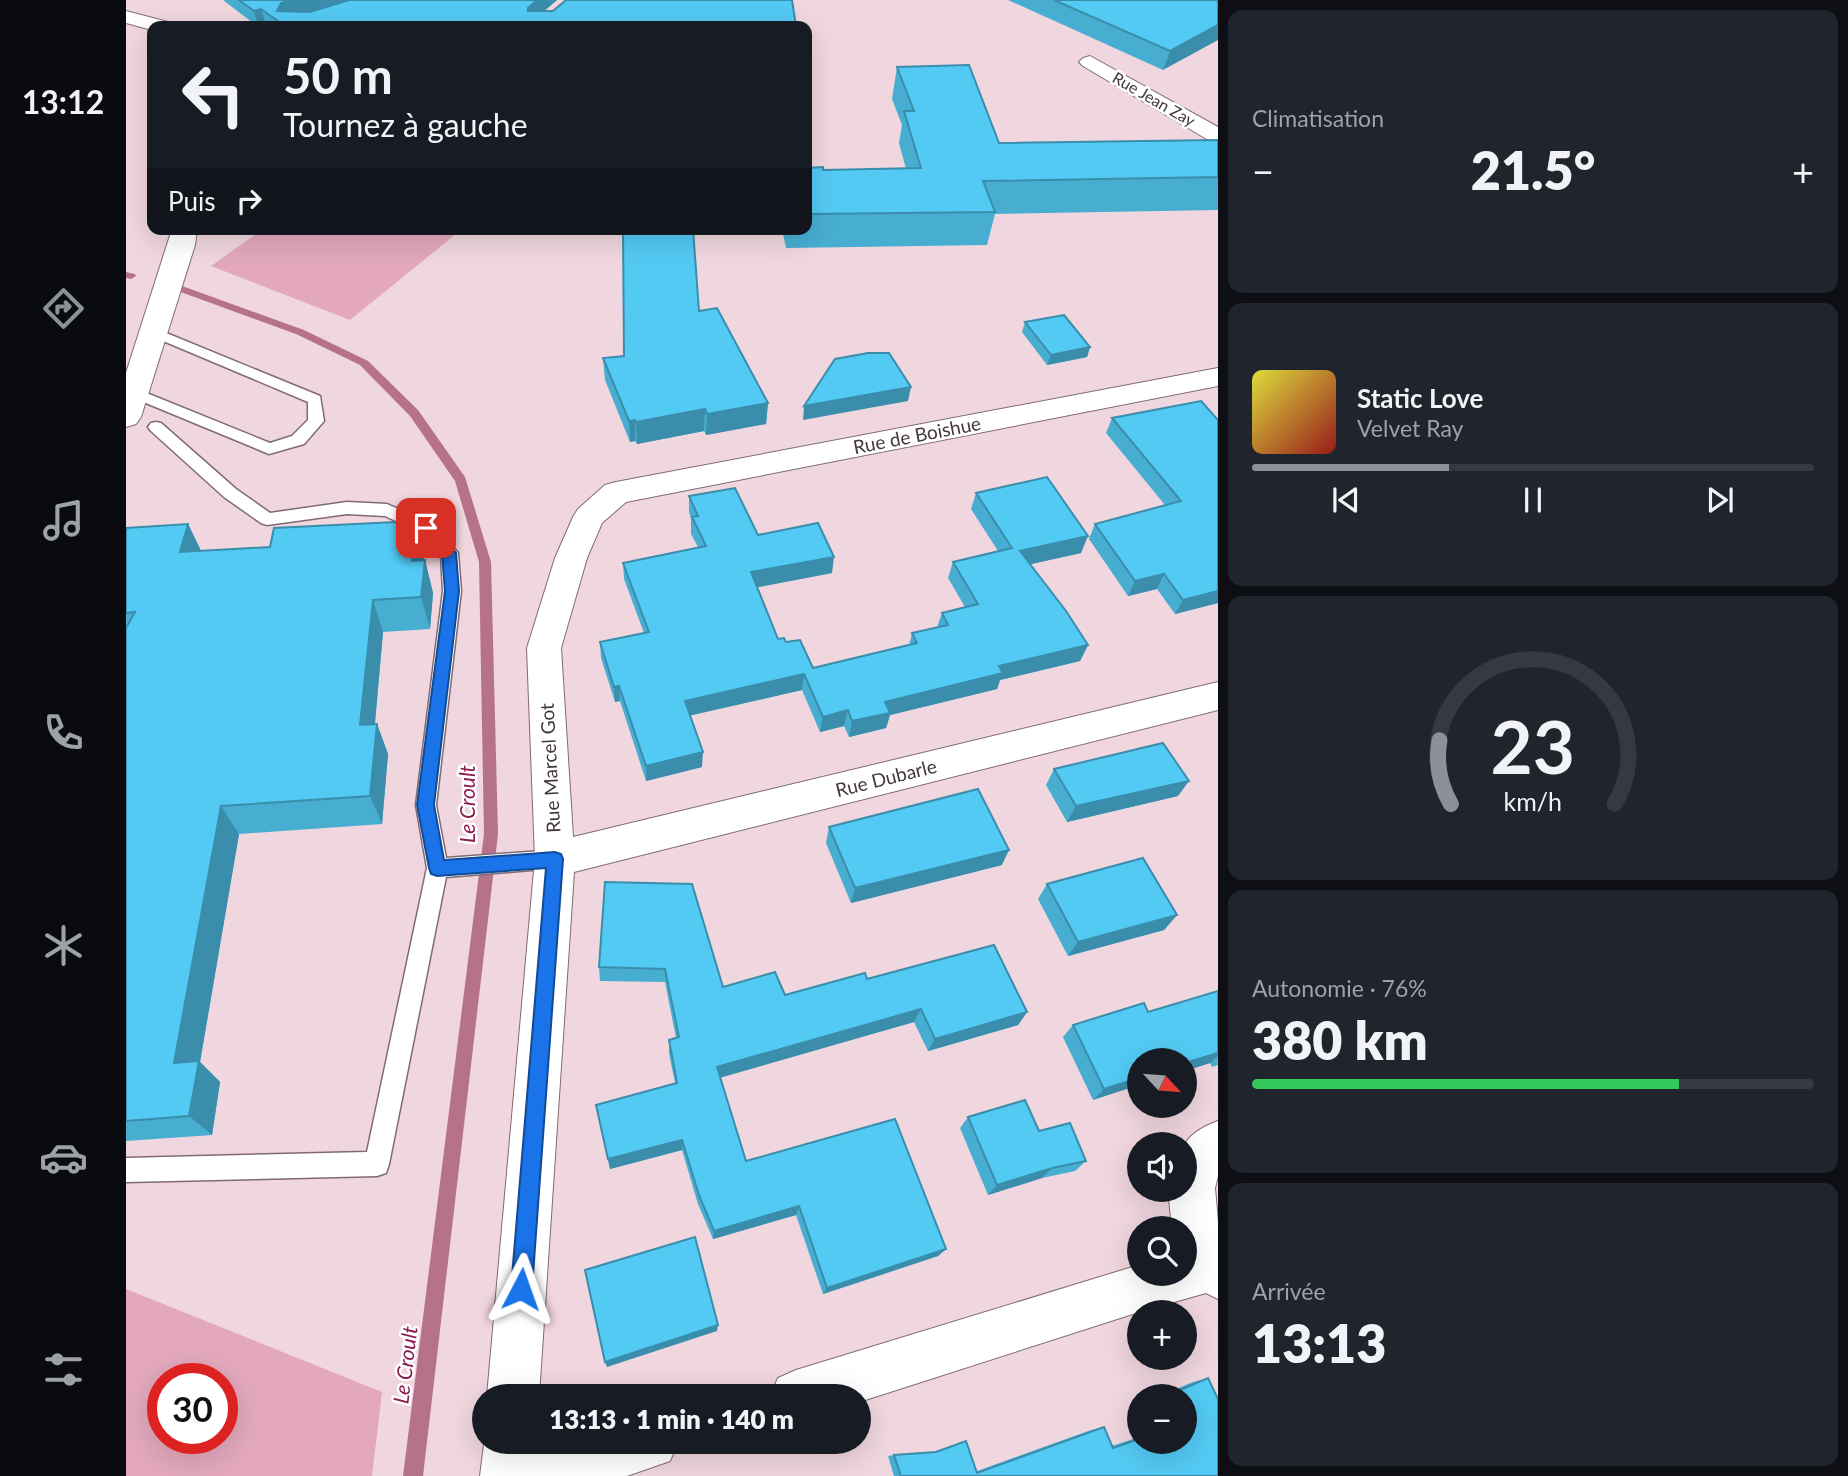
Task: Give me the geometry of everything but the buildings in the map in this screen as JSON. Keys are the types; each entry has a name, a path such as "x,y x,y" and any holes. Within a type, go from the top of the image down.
{"street":[{"path":"126,16 147,22"},
{"name":"Rue Jean Zay","path":"1090,62 1218,136"},
{"path":"130,405 183,235"},
{"name":"Rue de Boishue","path":"616,493 1218,377"},
{"name":"Rue Marcel Got","path":"514,1384 538,861 544,648 571,558 589,517 616,493"},
{"name":"Rue Dubarle","path":"538,861 1218,696"},
{"path":"836,1384 1215,1270 1195,1233 1190,1200 1195,1170 1218,1144"},
{"path":"507,1476 508,1454"},
{"path":"542,1476 612,1454"}],"lane":[{"path":"130,405 269,449 298,440 316,421 315,399 154,332"},
{"path":"126,1170 377,1164 446,867 426,805 452,591 449,553 426,528 387,510 347,508 267,519 230,493 156,427"},
{"path":"446,867 538,861"}],"shaded area":[{"path":"255,235 455,235 350,320 211,266"},
{"path":"126,1289 382,1392 372,1476 126,1476"}],"waterway":[{"name":"Le Croult","path":"126,275 131,276"},
{"name":"Le Croult","path":"182,289 300,332 364,363 414,413 461,480 485,562 491,834 413,1476"}],"route":[{"path":"426,528 449,553 452,591 426,805 437,868 555,859 521,1289"}]}
